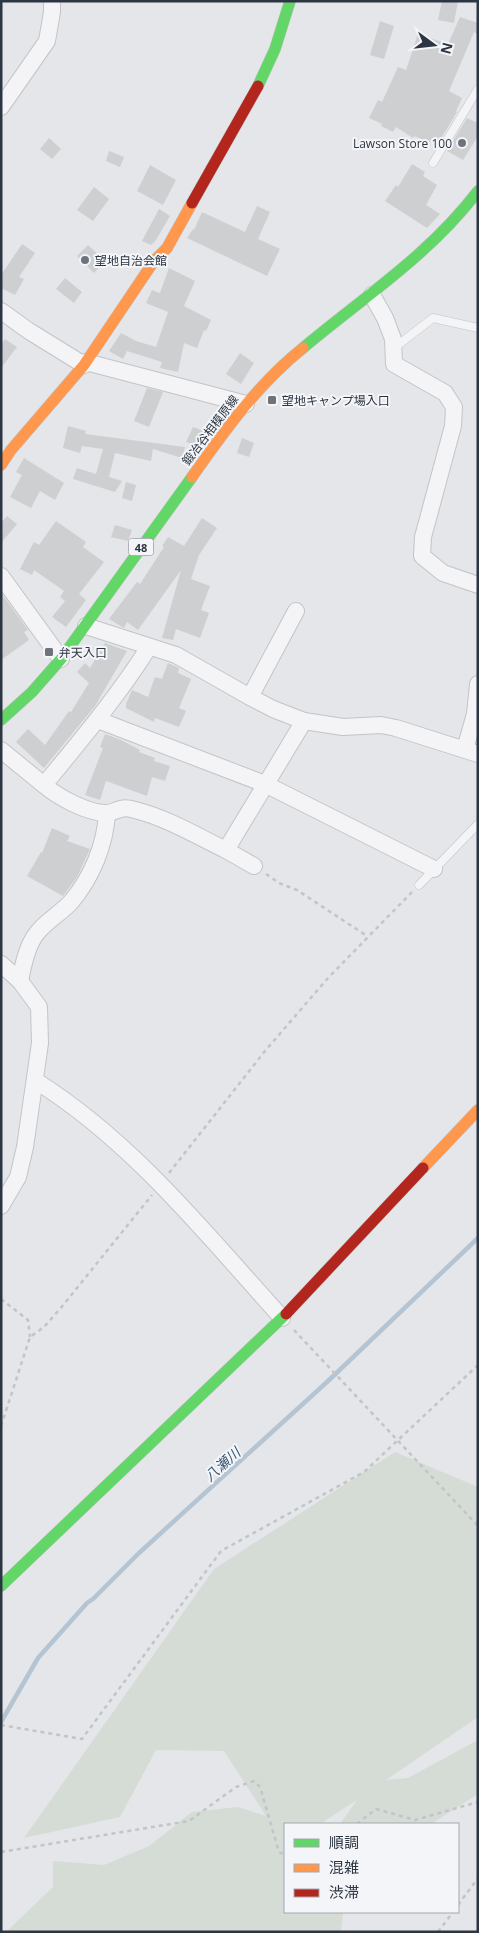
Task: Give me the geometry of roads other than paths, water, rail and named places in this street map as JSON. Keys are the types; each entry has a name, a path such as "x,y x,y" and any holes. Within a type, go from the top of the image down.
{"street":[{"path":"1,106 47,41 52,1"},
{"path":"1,465 11,450 85,364 154,261 167,248 251,101 276,50 290,1"},
{"name":"鍛冶谷相模原線","path":"1,720 32,692 62,659 228,426 258,390 299,351 372,295 447,228 478,191"},
{"path":"372,295 385,318 393,339 394,364 445,393 454,407 453,426 423,537 422,556 443,572 478,585"},
{"path":"2,313 85,364 246,404"},
{"path":"1,576 62,659"},
{"path":"250,698 296,611"},
{"path":"86,626 176,655 250,698 273,709 304,720 343,727 381,725 471,752 478,684"},
{"path":"44,785 98,720 126,683 149,647"},
{"path":"98,720 265,784 434,869"},
{"path":"226,850 304,720"},
{"path":"1,750 53,793 88,810 107,814 118,808 138,811 165,821 226,850 254,866"},
{"path":"20,980 32,941 37,933 70,902 85,882 93,867 103,836 107,814"},
{"path":"1,964 20,980 39,1007 40,1043 36,1081 18,1177 1,1206"},
{"path":"36,1081 65,1099 106,1132 161,1184 282,1318"},
{"path":"1,1586 282,1318 478,1110"}],"lane":[{"path":"433,163 478,90"},
{"path":"393,348 433,318 478,328"},
{"path":"419,885 478,824"}],"waterway":[{"name":"八瀬川","path":"1,1722 38,1658 87,1603 139,1553 327,1382 478,1238"}],"place":[{"name":"Lawson Store 100","path":"462,143"},
{"name":"望地自治会館","path":"85,260"},
{"name":"望地キャンプ場入口","path":"272,400"},
{"name":"弁天入口","path":"49,652"}]}
